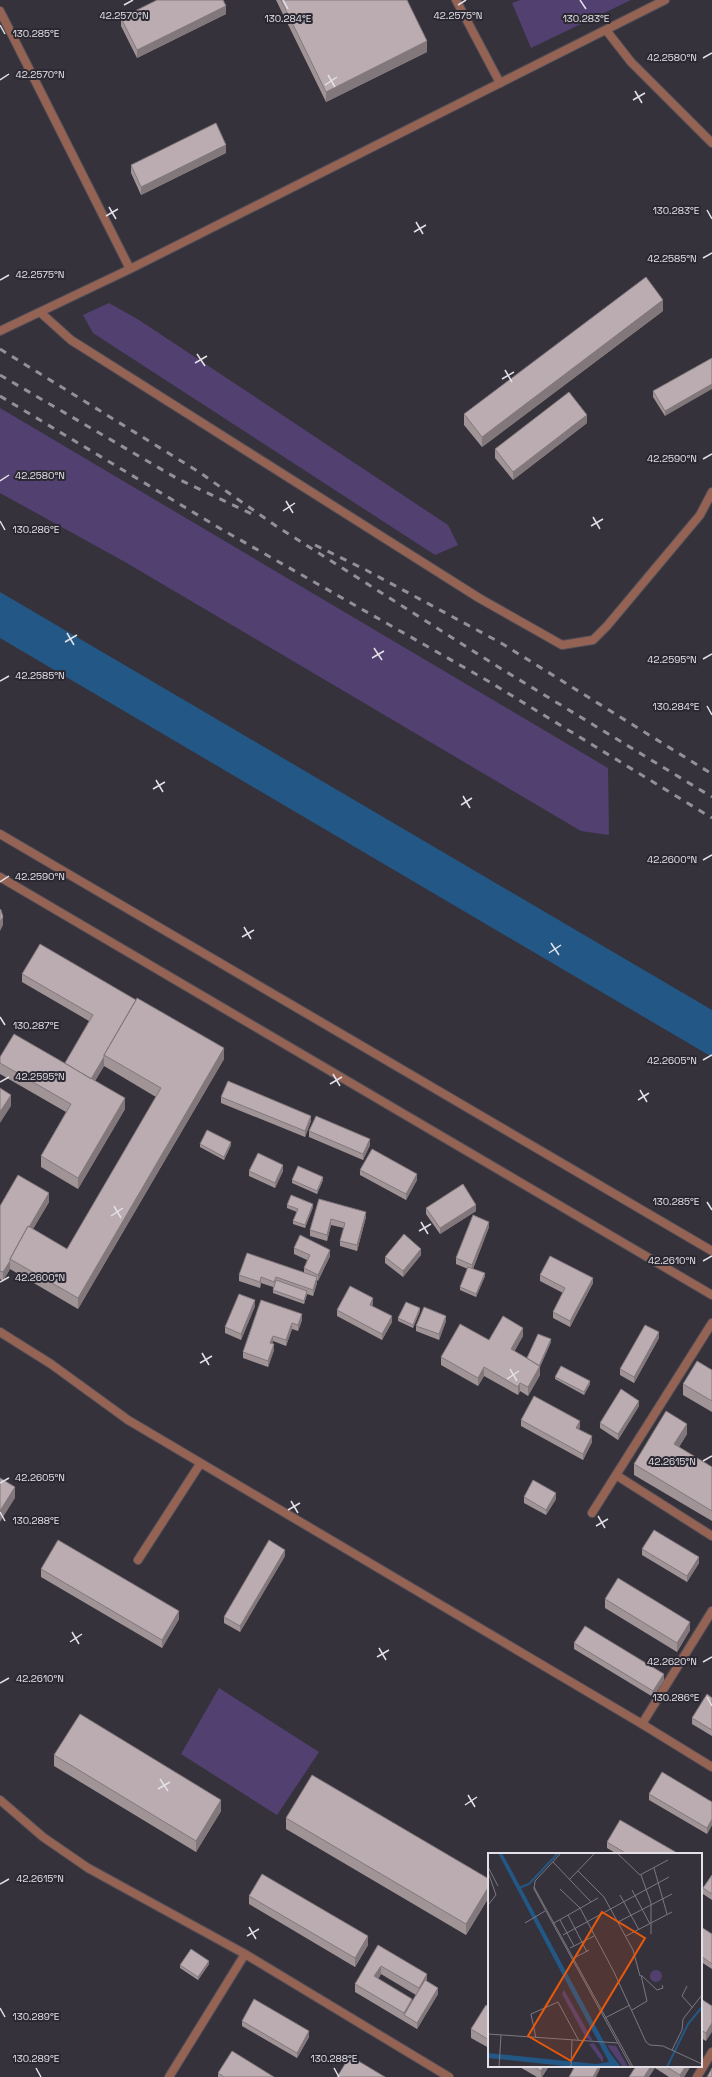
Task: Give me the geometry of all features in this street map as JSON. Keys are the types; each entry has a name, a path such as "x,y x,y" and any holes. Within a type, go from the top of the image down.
{"street":[{"path":"456,0 500,83"},
{"path":"0,332 130,269 666,0"},
{"path":"0,11 130,269"},
{"path":"606,30 630,62 712,143"},
{"path":"41,313 71,340 479,598 562,645 593,640 607,626 700,514 712,492"},
{"path":"0,834 712,1251"},
{"path":"0,877 712,1295"},
{"path":"592,1513 712,1323"},
{"path":"0,1332 51,1364 128,1420 200,1464 642,1724 712,1767"},
{"path":"138,1560 200,1464"},
{"path":"616,1475 712,1536"},
{"path":"642,1724 712,1611"},
{"path":"0,1800 43,1837 88,1868 245,1954 439,2074 449,2077"},
{"path":"169,2077 245,1954"},
{"path":"697,2077 712,2052"}],"shaded area":[{"path":"520,0 631,0 531,48 512,3"},
{"path":"109,303 139,320 448,525 458,545 435,555 93,333 83,315"},
{"path":"0,408 608,768 609,835 581,831 125,562 0,493"},
{"path":"219,1688 319,1752 277,1815 181,1754"}],"water":[{"path":"0,592 712,1010 712,1057 0,638"}],"building":[{"path":"157,0 223,0 226,6 137,50 121,18"},
{"path":"281,0 407,0 427,41 326,92"},
{"path":"216,123 226,145 141,187 131,165"},
{"path":"646,277 663,300 482,437 464,414"},
{"path":"712,358 712,384 665,411 653,391"},
{"path":"569,392 587,415 513,472 495,449"},
{"path":"0,909 3,917 0,922"},
{"path":"40,944 136,1000 91,1079 65,1063 93,1015 22,974"},
{"path":"137,998 224,1048 78,1298 10,1259 28,1226 67,1249 161,1088 104,1055"},
{"path":"14,1034 125,1098 78,1178 41,1156 71,1104 0,1063 0,1057"},
{"path":"228,1081 311,1116 305,1131 221,1097"},
{"path":"0,1088 11,1095 0,1112"},
{"path":"316,1116 370,1139 363,1154 309,1131"},
{"path":"207,1130 231,1142 224,1157 200,1144"},
{"path":"372,1149 417,1174 406,1194 360,1170"},
{"path":"258,1153 283,1165 275,1183 249,1171"},
{"path":"298,1166 323,1177 317,1191 292,1180"},
{"path":"18,1175 49,1193 29,1227 28,1226 3,1272 0,1271 0,1206"},
{"path":"463,1184 476,1205 440,1228 426,1208"},
{"path":"291,1195 313,1204 305,1225 293,1221 298,1209 287,1205"},
{"path":"319,1199 366,1212 357,1245 340,1241 345,1223 331,1219 327,1235 310,1230"},
{"path":"473,1215 489,1222 472,1265 456,1258"},
{"path":"404,1234 421,1249 403,1271 385,1257"},
{"path":"300,1235 330,1250 318,1275 304,1268 310,1255 294,1248"},
{"path":"247,1253 317,1277 313,1290 276,1277 274,1282 261,1277 260,1282 239,1275"},
{"path":"550,1256 593,1278 570,1321 553,1312 565,1288 540,1275"},
{"path":"468,1267 485,1273 476,1294 460,1287"},
{"path":"276,1280 307,1291 304,1301 273,1290"},
{"path":"350,1286 373,1298 370,1305 392,1316 382,1334 337,1310"},
{"path":"239,1294 255,1300 241,1334 225,1327"},
{"path":"261,1300 302,1314 298,1325 292,1323 286,1340 273,1336 270,1343 274,1344 268,1361 243,1352"},
{"path":"406,1302 420,1308 413,1325 398,1318"},
{"path":"424,1307 446,1316 439,1334 416,1326"},
{"path":"503,1316 523,1328 511,1349 540,1366 528,1387 520,1383 518,1387 484,1367 478,1378 441,1357 460,1324 489,1340"},
{"path":"645,1325 659,1332 634,1377 620,1369"},
{"path":"538,1334 551,1339 539,1366 527,1358"},
{"path":"697,1361 712,1370 712,1401 683,1384"},
{"path":"561,1366 590,1381 584,1392 555,1377"},
{"path":"621,1389 639,1401 618,1434 600,1423"},
{"path":"534,1396 580,1421 576,1428 592,1436 583,1454 521,1420"},
{"path":"666,1411 687,1424 674,1444 712,1467 712,1511 634,1464"},
{"path":"0,1478 15,1487 0,1511"},
{"path":"533,1480 556,1493 546,1510 524,1497"},
{"path":"654,1530 699,1557 687,1576 642,1549"},
{"path":"58,1540 179,1611 162,1640 41,1569"},
{"path":"269,1540 285,1550 240,1626 224,1617"},
{"path":"618,1578 690,1622 677,1643 605,1599"},
{"path":"585,1626 664,1674 653,1691 574,1643"},
{"path":"707,1694 712,1698 712,1730 692,1718"},
{"path":"80,1714 221,1800 196,1841 54,1755"},
{"path":"662,1772 712,1802 712,1819 707,1828 649,1794"},
{"path":"312,1775 488,1878 488,1888 466,1924 286,1818"},
{"path":"620,1820 677,1853 625,1853 607,1842"},
{"path":"262,1874 368,1936 355,1958 249,1896"},
{"path":"712,1875 712,1894 703,1888"},
{"path":"702,1928 712,1934 712,1964 702,1957"},
{"path":"378,1945 427,1974 419,1988 381,1966 374,1976 412,1999 404,2013 355,1984"},
{"path":"191,1949 209,1961 198,1977 180,1965"},
{"path":"425,1980 438,1988 417,2023 404,2015"},
{"path":"254,1999 309,2031 297,2053 242,2021"},
{"path":"702,2000 712,2006 712,2023 706,2033 702,2031"},
{"path":"486,2005 488,2006 488,2039 471,2029"},
{"path":"232,2051 274,2077 224,2077 218,2073"},
{"path":"350,2056 385,2077 337,2077"},
{"path":"534,2067 543,2067 541,2071"},
{"path":"574,2067 598,2067 593,2077 569,2077"},
{"path":"635,2067 650,2067 644,2077 629,2077"},
{"path":"667,2067 685,2067 680,2075"},
{"path":"712,2068 712,2077 707,2077"}],"railway":[{"path":"0,349 199,472 276,526 495,665 712,797"},
{"path":"0,375 178,479 254,515"},
{"path":"0,396 221,529 488,681 712,818"},
{"path":"315,545 366,570 501,643 712,774"}]}
